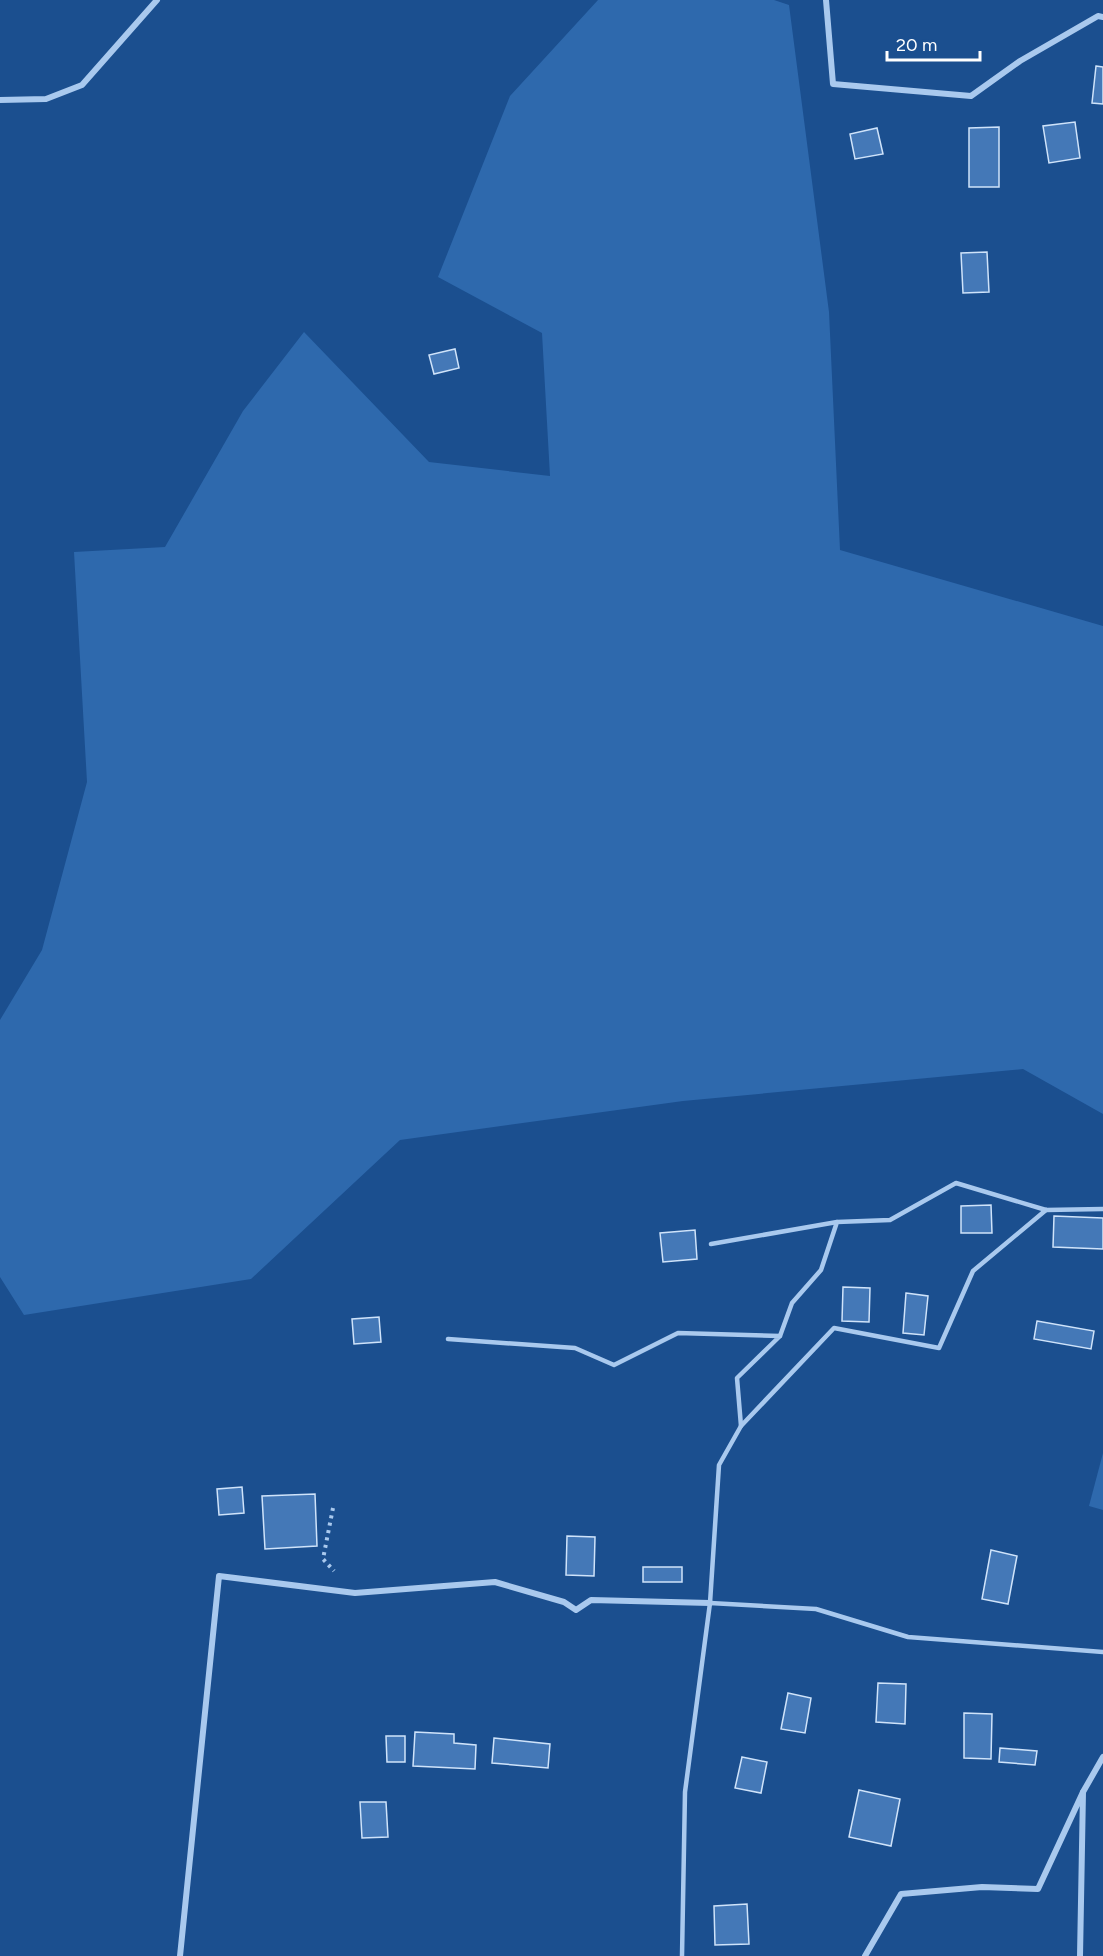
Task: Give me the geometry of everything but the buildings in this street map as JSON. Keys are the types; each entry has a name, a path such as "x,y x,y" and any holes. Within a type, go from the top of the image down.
{"street":[{"path":"0,100 46,99 82,86 157,0"},
{"path":"826,0 833,84 971,96 1020,61 1098,16 1103,17"},
{"path":"180,1956 219,1576 355,1593 495,1582 564,1602 576,1611 591,1600 710,1603"},
{"path":"865,1956 901,1894 982,1887 1038,1889 1083,1792 1103,1757"},
{"path":"1080,1956 1083,1792"}],"lane":[{"path":"711,1244 793,1232 837,1222 890,1220 956,1183 1046,1210 1103,1209"},
{"path":"682,1956 685,1792 710,1603 719,1465 741,1426 834,1328 939,1348 973,1271 1046,1210"},
{"path":"741,1426 737,1378 780,1336 792,1303 821,1270 837,1222"},
{"path":"448,1339 575,1348 614,1365 678,1333 780,1336"},
{"path":"710,1603 816,1609 908,1637 1103,1652"}],"path":[{"path":"333,1508 323,1559 355,1593"}],"shaded area":[{"path":"598,0 774,0 789,5 829,312 840,550 1103,626 1103,1114 1023,1069 683,1101 400,1140 251,1279 24,1315 0,1277 0,1020 42,950 87,782 74,552 165,547 243,411 304,332 429,462 550,476 542,333 438,277 510,96"},
{"path":"1103,1453 1103,1510 1089,1506"}]}
